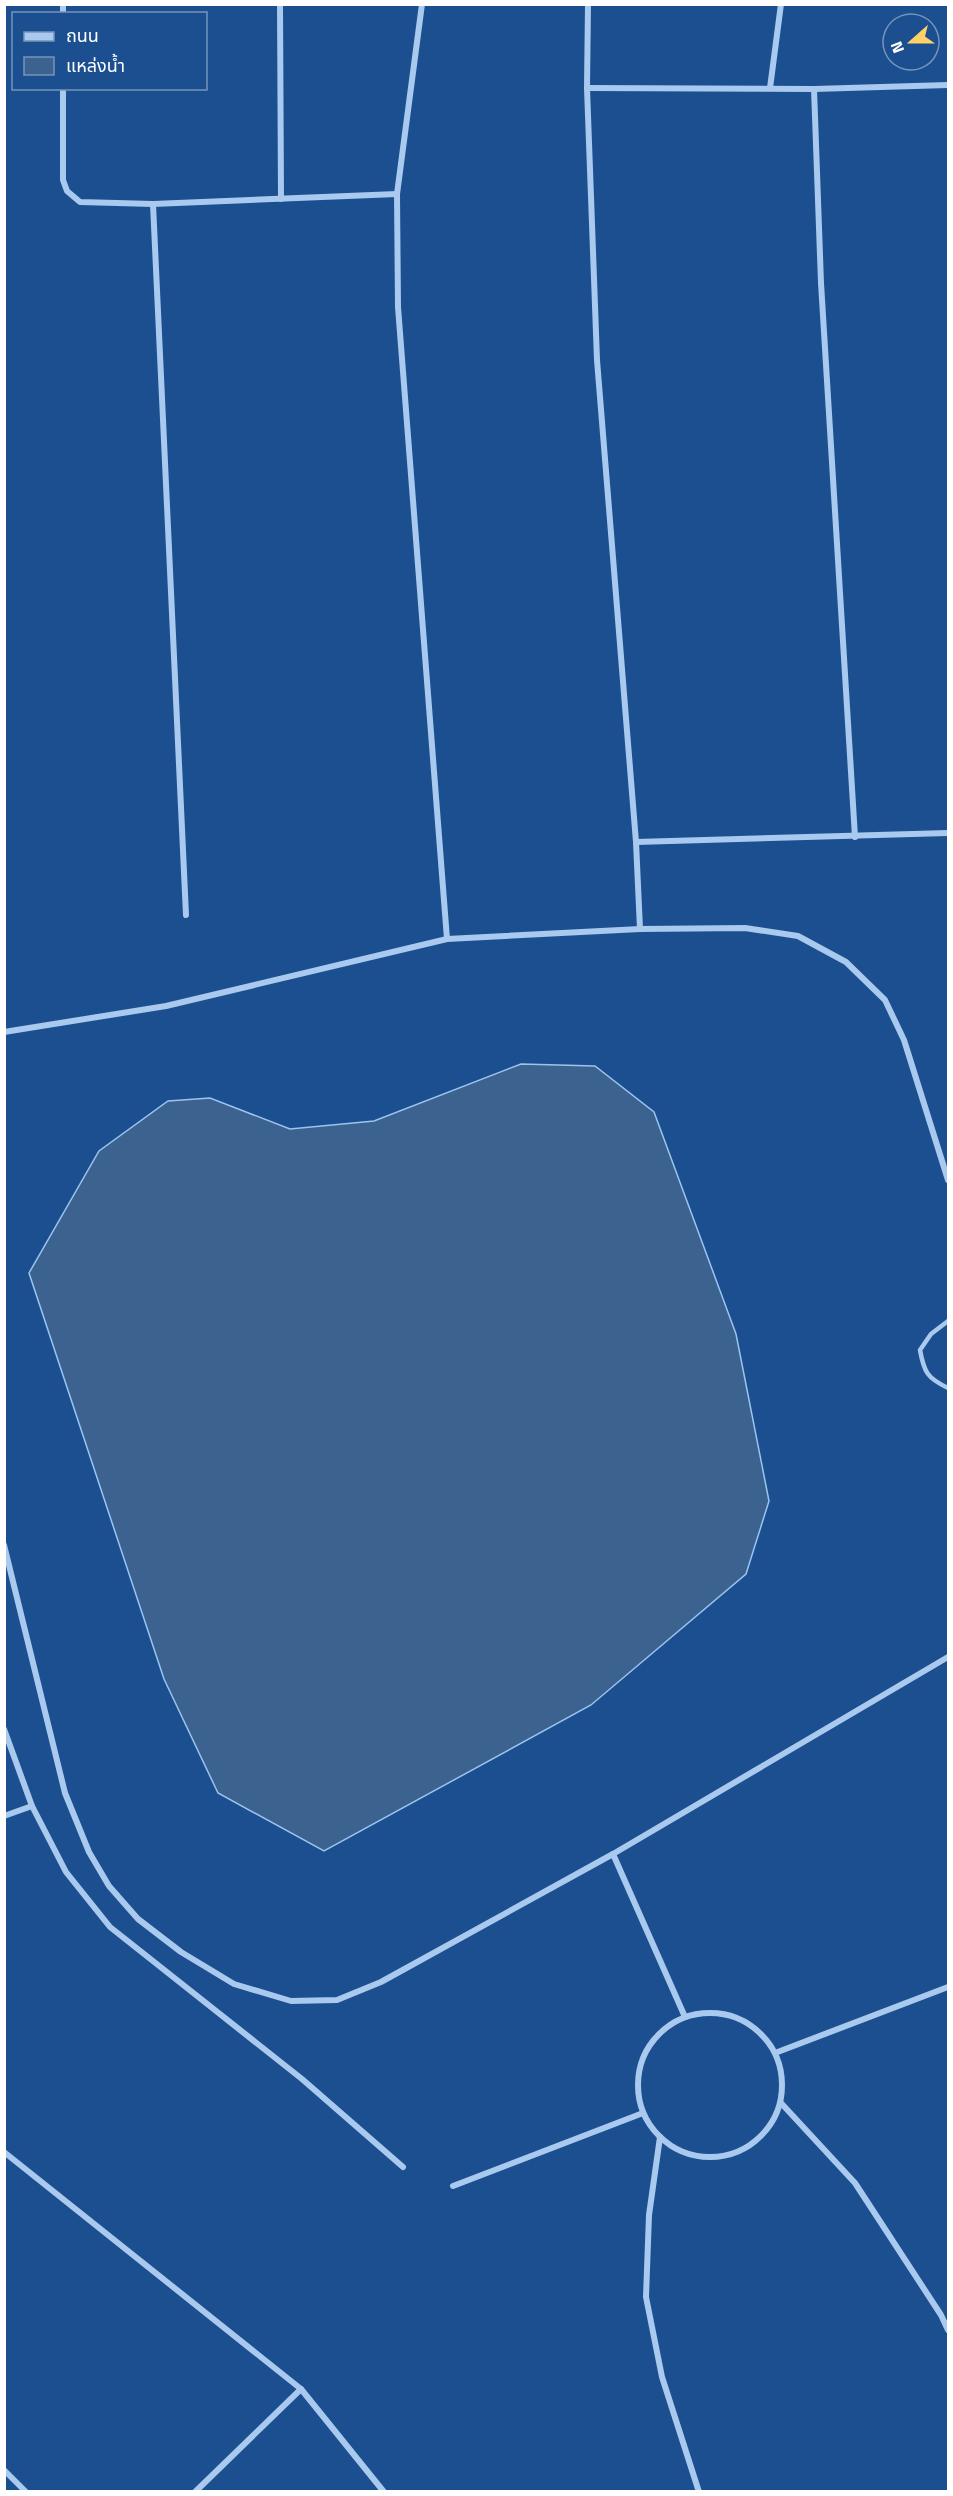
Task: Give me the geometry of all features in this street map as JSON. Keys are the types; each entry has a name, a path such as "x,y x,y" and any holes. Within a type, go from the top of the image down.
{"street":[{"path":"280,4 281,199"},
{"path":"422,4 397,194 398,307 447,939"},
{"path":"588,4 587,88 597,360 636,842 640,929"},
{"path":"770,88 781,4"},
{"path":"587,88 814,89 948,85"},
{"path":"814,89 821,283 855,837"},
{"path":"63,90 63,180 72,198 80,202 153,204 397,194"},
{"path":"153,204 186,915"},
{"path":"636,842 948,833"},
{"path":"4,1032 166,1005 447,939 640,929 745,928 798,936 846,962 885,1000 904,1040 948,1180"},
{"path":"6,1549 65,1793 89,1852 109,1886 138,1919 181,1952 234,1984 291,2001 337,2000 381,1982 613,1854 948,1657"},
{"path":"4,1729 32,1806 66,1872 110,1927 302,2079 403,2167"},
{"path":"4,1816 32,1806"},
{"path":"613,1854 685,2017"},
{"path":"775,2053 948,1987"},
{"path":"706,2012 727,2014 747,2023 763,2036 775,2053 782,2078 781,2103 770,2126 753,2144 730,2155 705,2158 681,2152 660,2137 643,2114 638,2091 640,2067 650,2046 665,2028 685,2017 706,2012"},
{"path":"781,2103 855,2183 942,2315 948,2330"},
{"path":"453,2186 643,2114"},
{"path":"660,2137 649,2215 646,2297 662,2377 699,2492"},
{"path":"4,2152 301,2389 384,2492"},
{"path":"195,2492 301,2389"},
{"path":"4,2470 26,2492"}],"lane":[{"path":"948,1321 931,1334 920,1350 923,1367 932,1380 948,1388"}],"water":[{"path":"521,1064 595,1066 654,1112 736,1334 769,1501 746,1574 591,1705 324,1851 218,1793 164,1679 29,1273 99,1151 168,1101 210,1098 290,1129 374,1121"}]}
